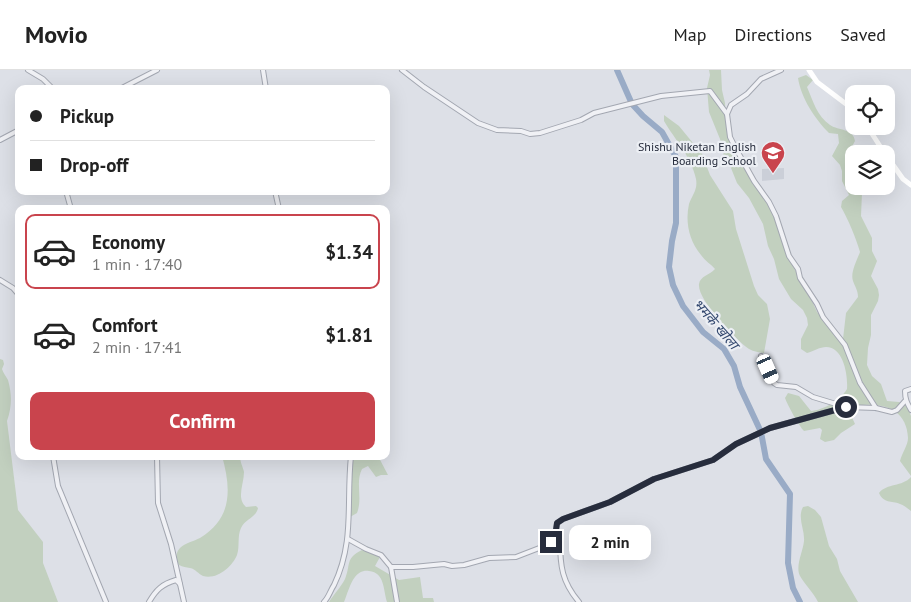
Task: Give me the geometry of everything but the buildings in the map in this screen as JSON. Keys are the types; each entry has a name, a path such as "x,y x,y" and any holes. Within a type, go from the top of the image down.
{"street":[{"path":"28,70 43,78 49,85"},
{"path":"128,85 157,70"},
{"path":"263,70 265,85"},
{"path":"402,70 478,123 497,130 522,131 530,134 540,133 581,120 594,113 661,96 710,92 727,114 730,137 776,216 789,256 798,269 800,278 824,317 845,345 860,383 876,408"},
{"path":"727,114 731,105 747,94 761,79 781,70"},
{"path":"809,70 817,82 845,103"},
{"path":"0,140 15,132"},
{"path":"895,167 903,179 911,185"},
{"path":"0,280 15,291"},
{"path":"761,356 774,383 796,387 813,397 846,407 876,408 892,412 897,410 906,401"},
{"path":"911,389 905,391 906,401 911,410"},
{"path":"579,602 564,581 560,540 556,530 557,523 563,519 610,502 654,479 713,460 736,444 770,428 846,407"},
{"path":"54,460 58,486 106,602"},
{"path":"157,460 158,502 171,544 184,602"},
{"path":"324,602 330,594 342,566 348,538 352,460"},
{"path":"348,538 366,549 381,554 392,567 397,602"},
{"path":"392,567 444,564 452,566 464,565 489,558 516,557 560,540"},
{"path":"149,602 154,592 162,585 176,580 180,584"}],"shaded area":[{"name":"Shishu Niketan English Boarding School","path":"784,168 784,179 762,181 762,169"}],"green space":[{"path":"709,70 721,70 727,134 733,150 768,205 775,219 788,257 817,312 841,342 846,313 858,297 852,274 860,252 852,229 841,207 842,201 849,195 862,195 861,216 872,238 872,251 877,261 871,276 879,295 871,315 871,335 867,365 872,376 881,384 887,401 899,402 907,406 911,416 911,476 900,461 908,441 907,429 904,421 894,411 887,407 871,405 851,407 850,413 855,424 834,440 825,442 820,439 822,430 820,428 804,431 788,405 785,398 788,393 799,396 811,411 831,404 847,389 846,370 841,357 832,348 824,347 807,353 801,349 801,339 808,325 807,318 803,310 791,299 779,279 763,224 749,198 737,183 724,157 720,139 709,112 707,88 710,75"},
{"path":"806,75 813,80 807,87 822,117 830,125 845,131 845,135 853,135 855,141 853,145 845,145 845,187 842,181 840,165 832,156 839,143 838,134 829,133 814,115 805,100 798,78"},
{"path":"664,115 679,126 702,154 710,175 733,211 736,229 754,286 758,295 767,304 770,319 764,353 749,349 735,337 718,319 704,300 700,291 699,284 701,279 715,269 697,250 689,231 688,211 696,179 687,156 664,121"},
{"path":"0,359 3,360 2,369 8,380 10,390 11,406 7,421 18,510 43,542 43,563 58,602 0,602"},
{"path":"223,460 240,460 244,472 241,499 246,507 256,506 258,508 255,514 241,528 235,560 223,572 208,577 179,565 177,554 182,546 200,538 219,521 227,502 228,491"},
{"path":"353,460 380,460 388,475 376,477 368,466 362,469 359,480 359,507 357,513 350,517 351,502"},
{"path":"911,477 911,511 897,503 883,499 879,493 890,486"},
{"path":"808,506 821,517 829,546 837,559 840,571 858,602 818,602 800,576 799,563 804,541 801,511 803,507"},
{"path":"362,550 380,557 375,566 399,580 420,577 423,598 433,598 434,602 387,602 381,578 374,572 367,571 361,572 355,577 344,602 329,602 345,579 349,562 353,556"}],"waterway":[{"name":"भमके खोला","path":"617,70 632,104 662,132 676,157 676,223 669,267 673,285 683,306 703,332 724,349 734,366 740,387 761,432 766,459 790,494 788,563 793,588 800,602"}],"place":[{"name":"Shishu Niketan English Boarding School","path":"773,174"}],"route":[{"path":"551,542 560,540 556,530 557,523 563,519 610,502 654,479 713,460 743,440 770,428 846,407"}]}
